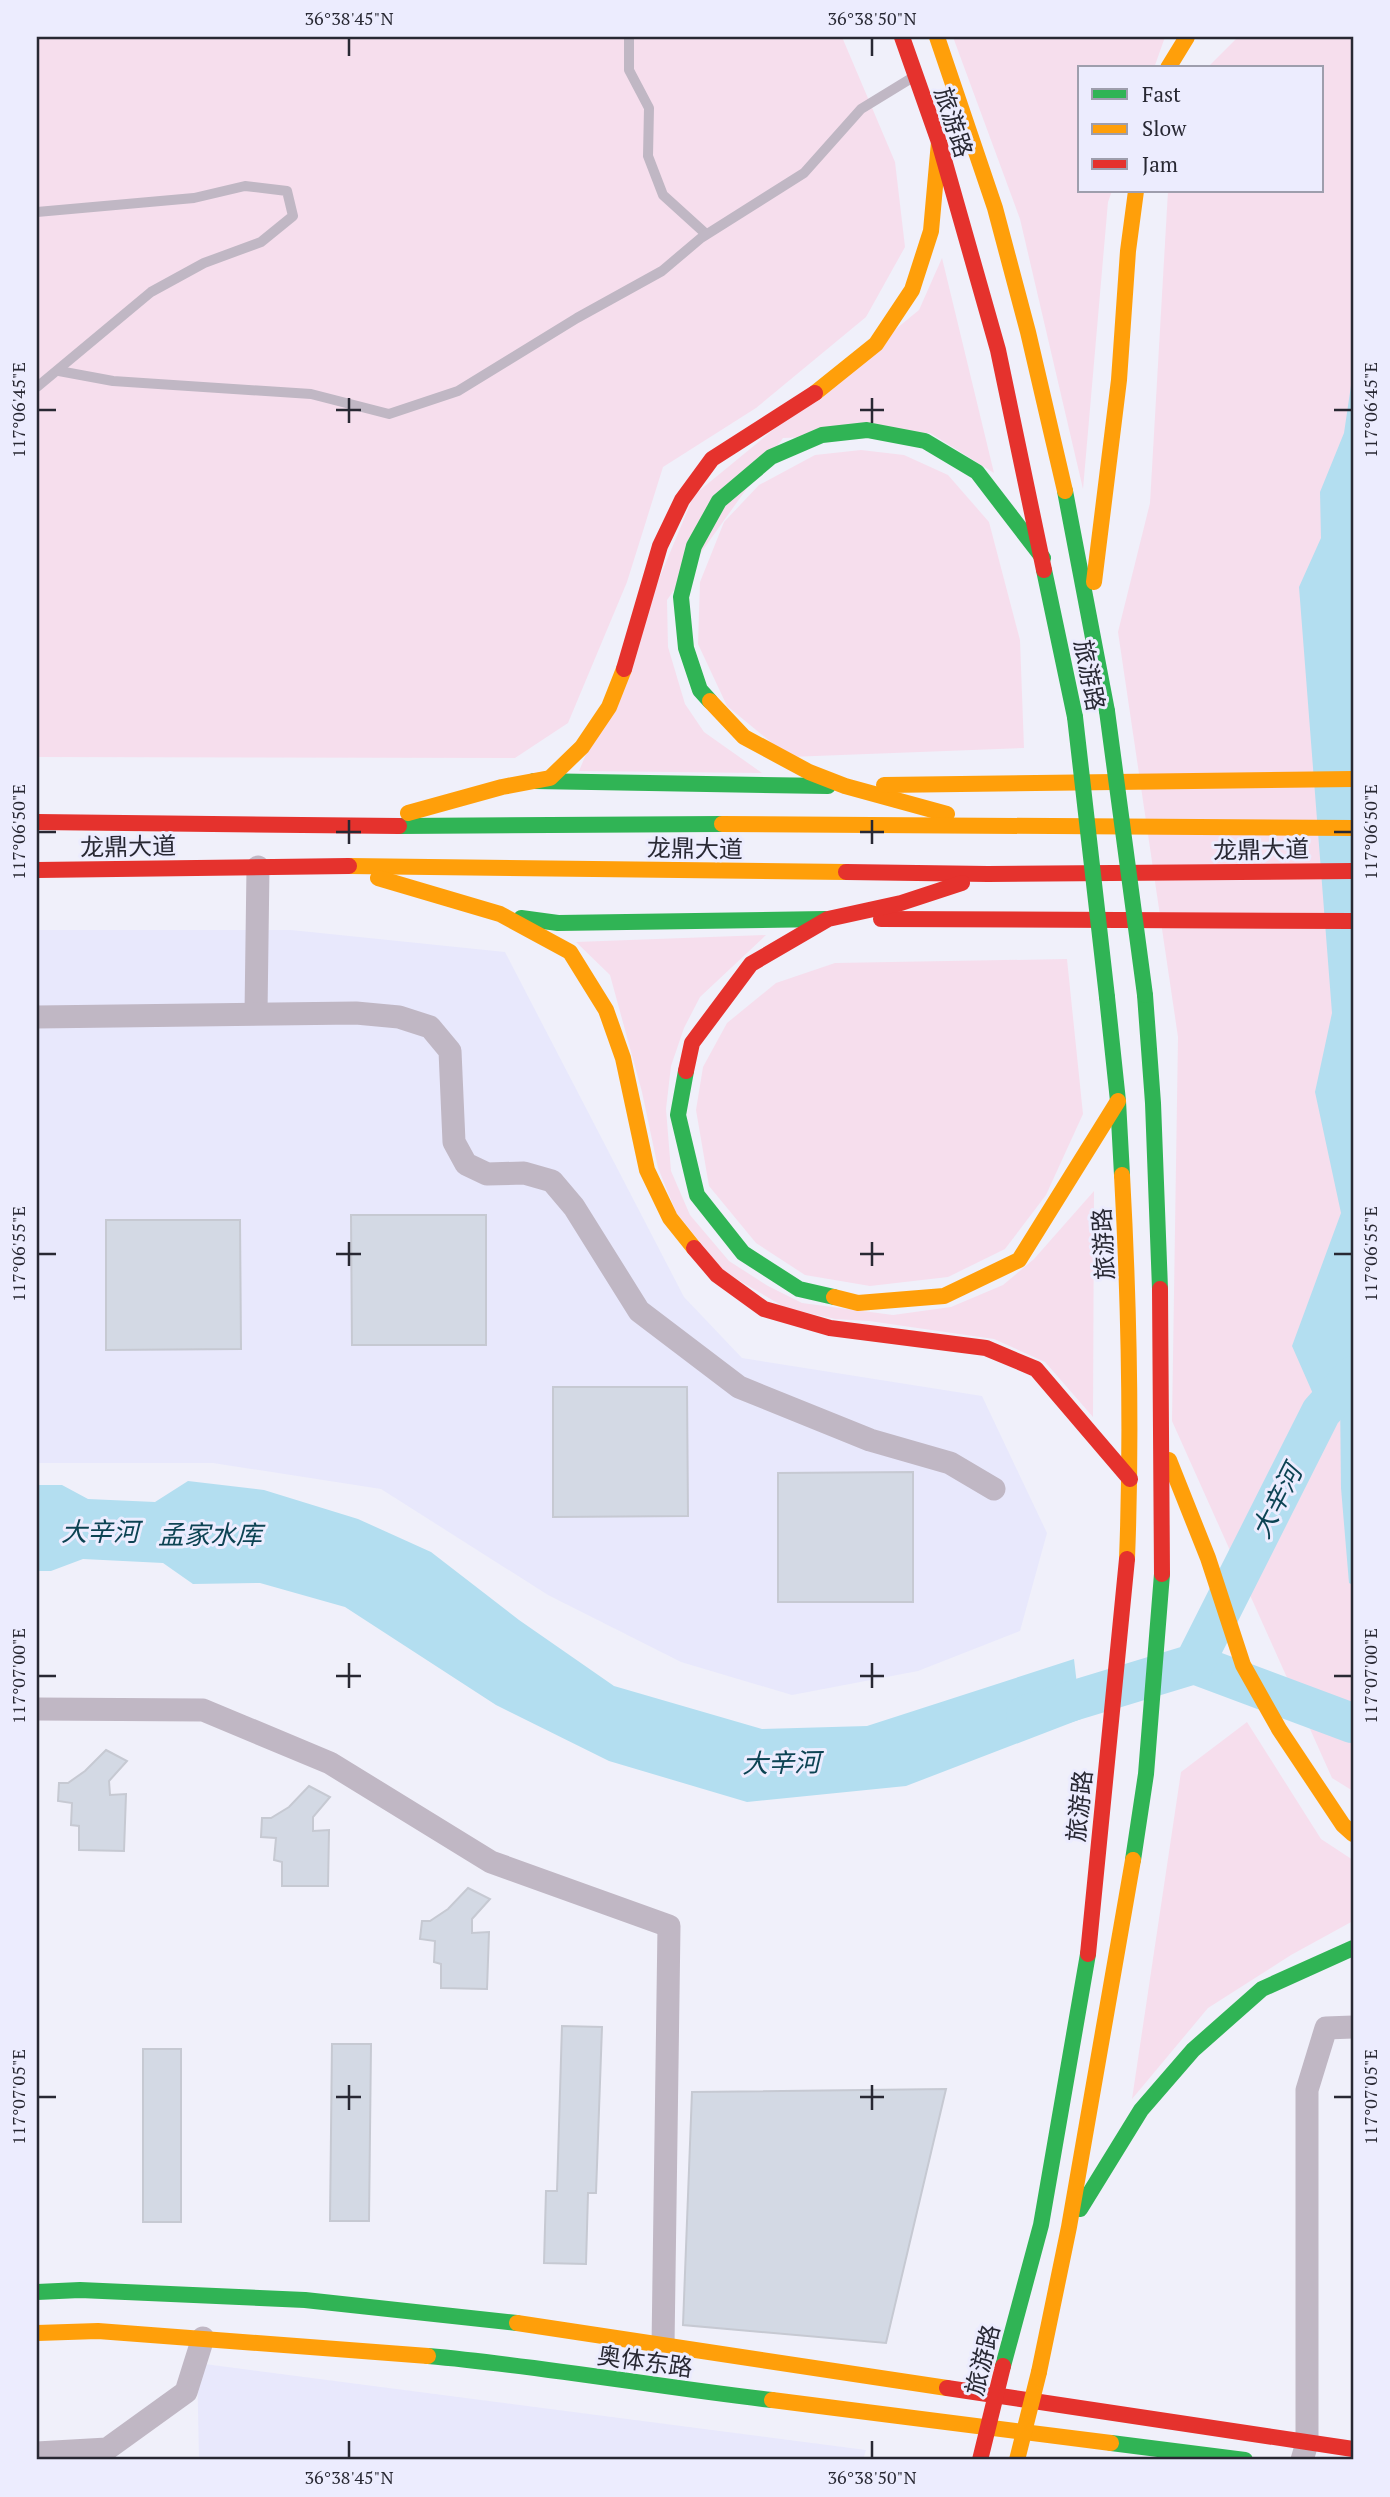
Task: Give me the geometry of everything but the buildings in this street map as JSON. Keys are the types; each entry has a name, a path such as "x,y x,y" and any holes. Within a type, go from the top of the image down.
{"main road":[{"name":"旅游路","path":"902,37 939,142 998,350 1075,717 1118,1101 1129,1296 1130,1479 1127,1563 1087,1965 1041,2225 980,2460"},
{"name":"旅游路","path":"937,37 994,207 1057,450 1090,614 1107,711 1145,995 1160,1265 1163,1559 1146,1774 1069,2227 1039,2372 1017,2460"},
{"path":"1169,66 1187,37"},
{"path":"342,826 550,778 582,747 609,707 626,666 660,547 682,500 712,459 818,391 876,344 912,290 931,231 939,142"},
{"path":"1090,614 1119,380 1128,251 1136,192"},
{"path":"998,827 845,786 809,772 744,737 700,690 686,648 681,597 694,545 719,502 771,457 822,435 867,430 925,441 977,472 1043,558"},
{"path":"534,780 845,786 1353,779"},
{"name":"龙鼎大道","path":"37,822 342,826 807,824 1268,828 1299,818 1353,828"},
{"path":"337,866 500,915 558,923 828,919 1353,921"},
{"name":"龙鼎大道","path":"37,870 337,866 988,874 1269,873 1310,876 1353,871"},
{"path":"988,874 901,903 828,919 751,964 692,1043 678,1115 697,1195 743,1253 799,1289 858,1303 944,1296 1019,1260 1118,1101"},
{"path":"1310,876 1332,889"},
{"path":"500,915 570,952 606,1010 623,1058 647,1171 670,1217 717,1275 764,1309 830,1328 986,1348 1036,1369 1130,1479"},
{"path":"1160,1438 1208,1558 1243,1665 1279,1729 1343,1825 1353,1833"},
{"path":"1069,2227 1140,2110 1192,2050 1262,1990 1353,1948"},
{"path":"37,2292 80,2290 305,2300 502,2321 722,2353 1304,2451 1353,2449"},
{"name":"奥体东路","path":"37,2333 98,2331 472,2360 659,2387 1245,2460"}],"street":[{"path":"256,1013 258,867"},
{"path":"37,1017 367,1014 399,1017 430,1027 450,1051 454,1142 466,1164 487,1174 524,1173 552,1181 574,1207 639,1311 739,1387 870,1440 950,1463 993,1489"},
{"path":"37,1709 203,1710 330,1763 491,1862 669,1926 663,2346"},
{"path":"1304,2451 1307,2090 1326,2028 1353,2027"},
{"path":"37,2454 107,2449 186,2392 203,2338"}],"lane":[{"path":"629,37 629,70 649,108 648,156 663,195 706,234"},
{"path":"59,371 113,381 311,394 389,414 458,391 577,318 662,271 706,234 804,173 860,109 915,75"},
{"path":"37,212 194,198 245,186 287,191 293,216 261,242 204,263 151,292 37,387"}],"shaded area":[{"path":"37,37 842,37 895,162 905,247 866,317 756,408 663,467 627,582 568,723 515,758 37,757"},
{"path":"953,37 1165,37 1155,66 1078,66 1078,192 1112,192 1108,202 1083,489 1020,219"},
{"path":"1238,37 1353,37 1353,1791 1332,1778 1172,1421 1178,1037 1118,632 1150,503 1168,192 1324,192 1324,66 1209,66"},
{"path":"942,258 994,473 930,433 783,438 667,600 668,647 685,704 704,732 762,773 579,771 694,495 919,310"},
{"path":"861,450 904,455 948,475 989,522 1020,640 1024,748 789,757 727,706 698,644 700,582 724,522 759,485 815,455"},
{"path":"37,930 291,930 505,952 684,1297 742,1358 982,1396 1047,1533 1020,1631 918,1671 792,1695 681,1662 548,1595 381,1489 213,1463 37,1463"},
{"path":"766,935 700,997 684,1028 671,1066 666,1109 671,1171 690,1215 729,1261 768,1286 802,1303 893,1315 951,1307 1003,1285 1034,1259 1094,1191 1093,1417 1045,1362 994,1339 869,1321 835,1319 786,1308 723,1271 676,1212 658,1168 642,1092 610,975 576,942"},
{"path":"1067,959 1083,1114 1046,1195 1005,1249 948,1277 870,1286 805,1275 756,1243 709,1186 696,1110 703,1067 727,1023 776,983 835,963"},
{"path":"1247,1722 1321,1839 1353,1860 1353,1921 1291,1955 1208,2008 1132,2099 1181,1772"},
{"path":"197,2363 866,2450 863,2460 199,2460"}],"water":[{"path":"1353,372 1353,1373 1321,1412 1292,1346 1341,1213 1315,1092 1332,1013 1299,587 1321,538 1320,492 1344,433"},
{"path":"1353,1376 1353,1585 1349,1583 1341,1488 1340,1392"},
{"name":"孟家水库","path":"188,1481 264,1490 358,1519 431,1552 519,1620 614,1686 762,1729 867,1726 1074,1659 1081,1719 906,1786 747,1802 609,1761 496,1705 345,1607 260,1583 193,1584 163,1563 83,1559 51,1571 37,1571 37,1485 62,1485 88,1499 155,1502"}],"waterway":[{"name":"大辛河","path":"1026,1715 1194,1664 1321,1412 1353,1376"},
{"path":"1194,1664 1352,1723"}],"traffic: fast":[{"path":"710,701 700,690 686,648 681,597 694,546 719,501 771,457 822,435 867,430 925,441 977,472 1043,558"},
{"path":"1065,491 1107,711"},
{"path":"1044,570 1075,717"},
{"path":"1107,711 1145,995"},
{"path":"1075,717 1107,997"},
{"path":"534,781 828,786"},
{"path":"399,826 722,824"},
{"path":"521,918 558,923 825,919"},
{"path":"1145,995 1153,1103 1160,1289"},
{"path":"1107,997 1118,1101 1122,1175"},
{"path":"686,1071 678,1115 697,1195 743,1253 799,1289 834,1297"},
{"path":"1133,1860 1146,1774 1162,1574"},
{"path":"1080,2209 1141,2110 1193,2050 1262,1989 1353,1948"},
{"path":"1003,2366 1041,2225 1088,1954"},
{"path":"37,2292 80,2290 305,2300 517,2323"},
{"path":"428,2356 772,2400"},
{"path":"1111,2443 1245,2460"}],"traffic: slow":[{"path":"937,37 995,208 1028,332 1065,491"},
{"path":"1169,66 1187,37"},
{"path":"815,393 876,344 912,290 931,231 939,142"},
{"path":"1094,582 1119,380 1128,251 1136,192"},
{"path":"408,813 502,787 550,778 582,747 609,707 624,669"},
{"path":"710,701 744,737 809,772 845,786 947,814"},
{"path":"884,785 1353,779"},
{"path":"722,824 1353,828"},
{"path":"349,866 846,872"},
{"path":"378,878 500,914 570,952 606,1010 623,1058 647,1170 670,1218 694,1248"},
{"path":"834,1297 858,1303 944,1296 1019,1260 1118,1101"},
{"path":"1122,1175 1129,1367 1127,1559"},
{"path":"1169,1460 1208,1558 1243,1665 1279,1729 1343,1825 1353,1834"},
{"path":"1039,2372 1069,2227 1133,1860"},
{"path":"517,2323 947,2388"},
{"path":"37,2333 98,2331 428,2356"},
{"path":"1017,2460 1039,2372"},
{"path":"772,2400 1111,2443"}],"traffic: jam":[{"path":"902,37 939,142 998,350 1044,570"},
{"path":"624,669 660,546 682,500 712,459 815,393"},
{"path":"37,822 399,826"},
{"path":"37,870 349,866"},
{"path":"846,872 988,874 1353,871"},
{"path":"686,1071 692,1043 751,964 828,919 901,903 962,883"},
{"path":"881,919 1353,921"},
{"path":"694,1248 717,1275 764,1309 830,1328 986,1348 1036,1369 1130,1479"},
{"path":"1160,1289 1162,1574"},
{"path":"1088,1954 1127,1559"},
{"path":"980,2460 1003,2366"},
{"path":"947,2388 1353,2449"}]}
